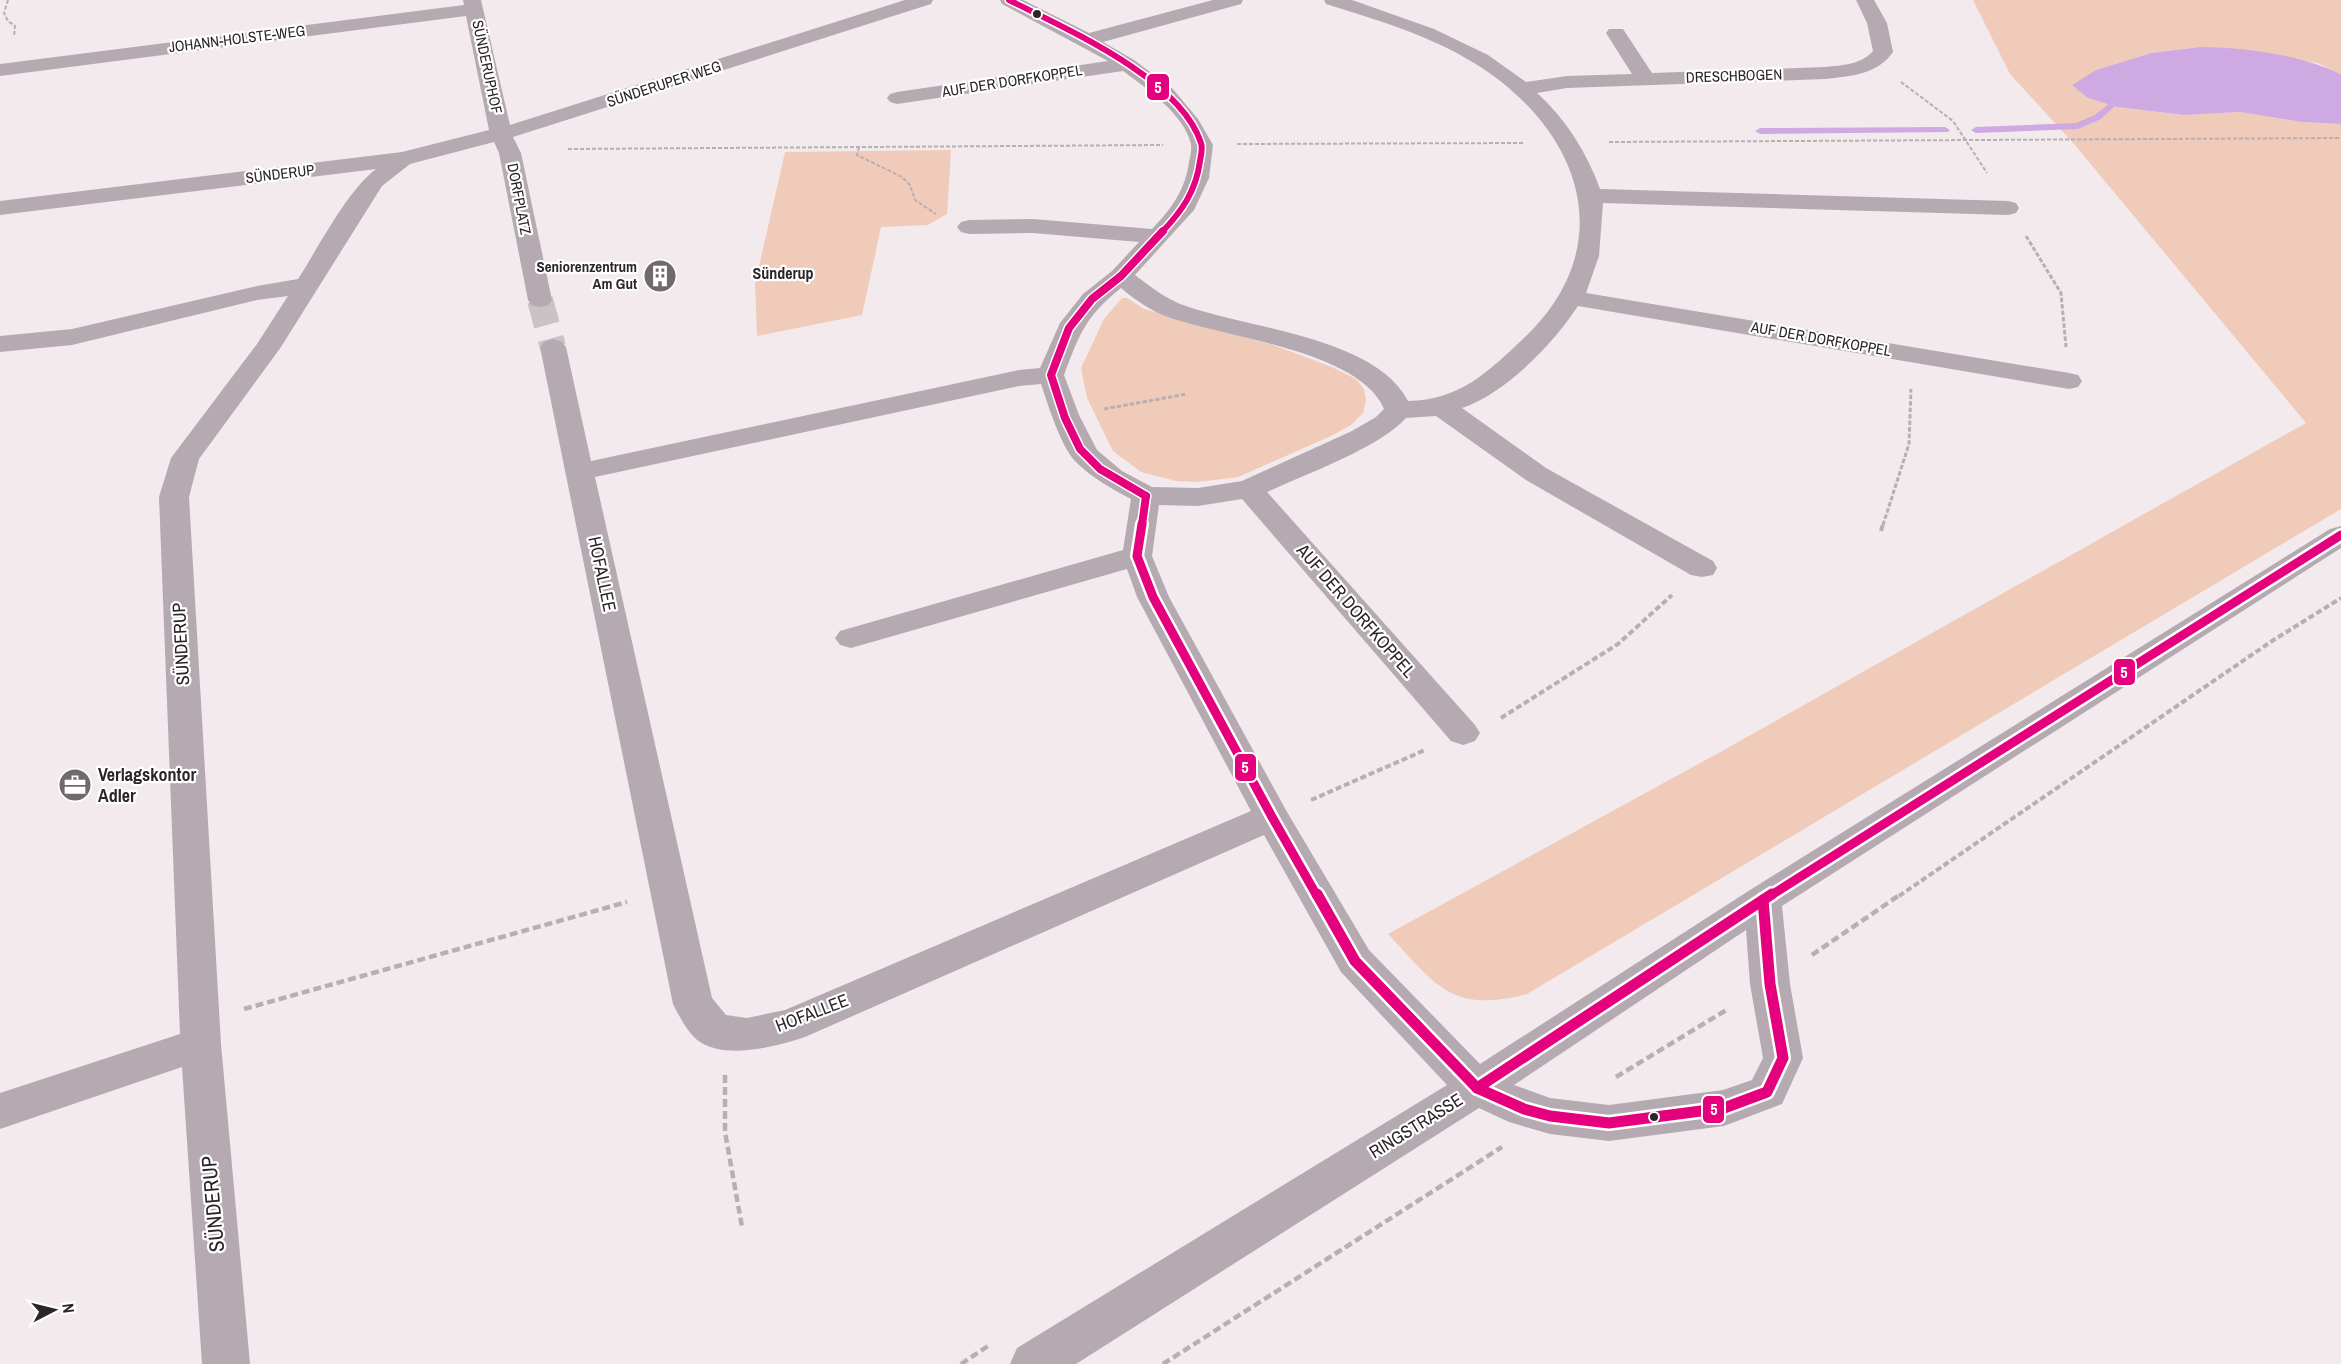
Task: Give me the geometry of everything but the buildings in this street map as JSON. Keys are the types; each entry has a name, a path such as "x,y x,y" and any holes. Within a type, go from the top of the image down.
{"street":[{"name":"SÜNDERUPER WEG","path":"402,159 506,143 534,126 924,0"},
{"name":"AUF DER DORFKOPPEL","path":"1009,0 1087,40 1127,64 1166,93 1191,123 1202,145"},
{"name":"AUF DER DORFKOPPEL","path":"1087,40 1234,0"},
{"path":"1202,145 1198,178 1183,210 1121,276 1092,299 1069,328 1051,375 1065,415 1085,455 1112,477 1146,496 1198,497 1249,489 1362,437 1386,423 1398,410 1442,407 1469,396 1497,378 1551,327 1573,298 1591,244 1591,196 1568,142 1522,89 1481,59 1431,34 1333,0"},
{"name":"DRESCHBOGEN","path":"1522,89 1567,82 1825,73 1867,66 1875,63 1883,52 1877,22 1865,0"},
{"name":"SÜNDERUPHOF","path":"473,4 506,143"},
{"name":"JOHANN-HOLSTE-WEG","path":"0,70 473,4"},
{"path":"1616,33 1646,79"},
{"name":"AUF DER DORFKOPPEL","path":"897,98 1127,64"},
{"name":"DORFPLATZ","path":"506,143 540,300"},
{"name":"SÜNDERUP","path":"0,208 402,159"},
{"name":"SÜNDERUP","path":"226,1364 201,1044 174,497 185,458 268,346 354,208 374,181 402,159"},
{"path":"1591,196 2008,208"},
{"path":"969,227 1033,226 1159,237"},
{"path":"1121,276 1139,291 1174,310 1335,357 1364,370 1388,390 1398,410"},
{"path":"0,344 72,338 146,322 257,293 308,285"},
{"name":"AUF DER DORFKOPPEL","path":"1573,298 2069,381"},
{"name":"HOFALLEE","path":"552,347 693,1004 714,1030 747,1035 791,1025 1272,817"},
{"path":"580,472 1019,378 1051,375"},
{"path":"1442,407 1536,474 1702,568"},
{"name":"AUF DER DORFKOPPEL","path":"1249,489 1463,733"},
{"path":"1146,496 1137,556 1153,597 1272,817 1355,961 1477,1088 1524,1109 1550,1116 1609,1123 1724,1108 1767,1092 1783,1058 1770,984 1763,900"},
{"name":"RINGSTRASSE","path":"1034,1364 1477,1088 1763,900 2341,535"},
{"path":"850,638 1137,556"},
{"path":"0,1111 201,1044"}],"path":[{"path":"8,0 4,13 8,21 15,26 16,31 12,41"},
{"path":"506,143 545,149 579,149 2341,138"},
{"path":"579,149 587,145"},
{"path":"859,147 857,154 902,177 909,185 915,200 939,215 969,227"},
{"path":"1881,531 1909,444 1912,354"},
{"path":"1065,415 1187,394"},
{"path":"201,1044 242,1009 668,891"},
{"path":"736,1034 726,1068 723,1097 730,1174 742,1227"}],"shaded area":[{"path":"1973,0 2341,0 2341,74 2317,63 2200,47 2151,53 2096,70 2088,98 2117,107 2184,115 2240,112 2302,122 2341,124 2341,509 1527,994 1480,1000 1462,997 1447,991 1419,968 1388,934 1722,751 2306,423 2074,144 2010,74"},
{"path":"2200,47 2272,53 2307,61 2341,74 2341,124 2302,122 2240,112 2184,115 2117,107 2088,98 2072,85 2096,70 2151,53"},
{"path":"951,150 947,214 928,225 881,227 862,315 757,336 755,284 785,152"},
{"path":"1122,298 1127,298 1144,309 1273,345 1332,367 1356,379 1364,389 1366,400 1363,413 1351,425 1331,436 1238,477 1198,482 1176,481 1141,472 1113,451 1087,398 1081,368 1104,319"}],"waterway":[{"path":"1976,130 2078,126 2098,117 2111,105"},
{"path":"1760,131 1945,130"}],"tunnel":[{"path":"540,300 553,347"}],"transit line":[{"name":"5","path":"1009,0 1087,40 1127,64 1166,93 1191,123 1202,145 1198,178 1183,210 1121,276 1092,299 1069,328 1051,375 1065,418 1080,449 1100,469 1146,496"},
{"name":"5","path":"1146,496 1137,556 1153,597 1272,817 1355,961 1477,1088 1524,1109 1550,1116 1609,1123 1724,1108 1767,1092 1783,1058 1770,984 1763,900"},
{"name":"5","path":"1477,1088 1763,900 2341,535"}],"place":[{"name":"Seniorenzentrum Am Gut","path":"660,276"},
{"name":"Verlagskontor Adler","path":"75,785"}],"district":[{"name":"Sünderup","path":"783,273"}]}
